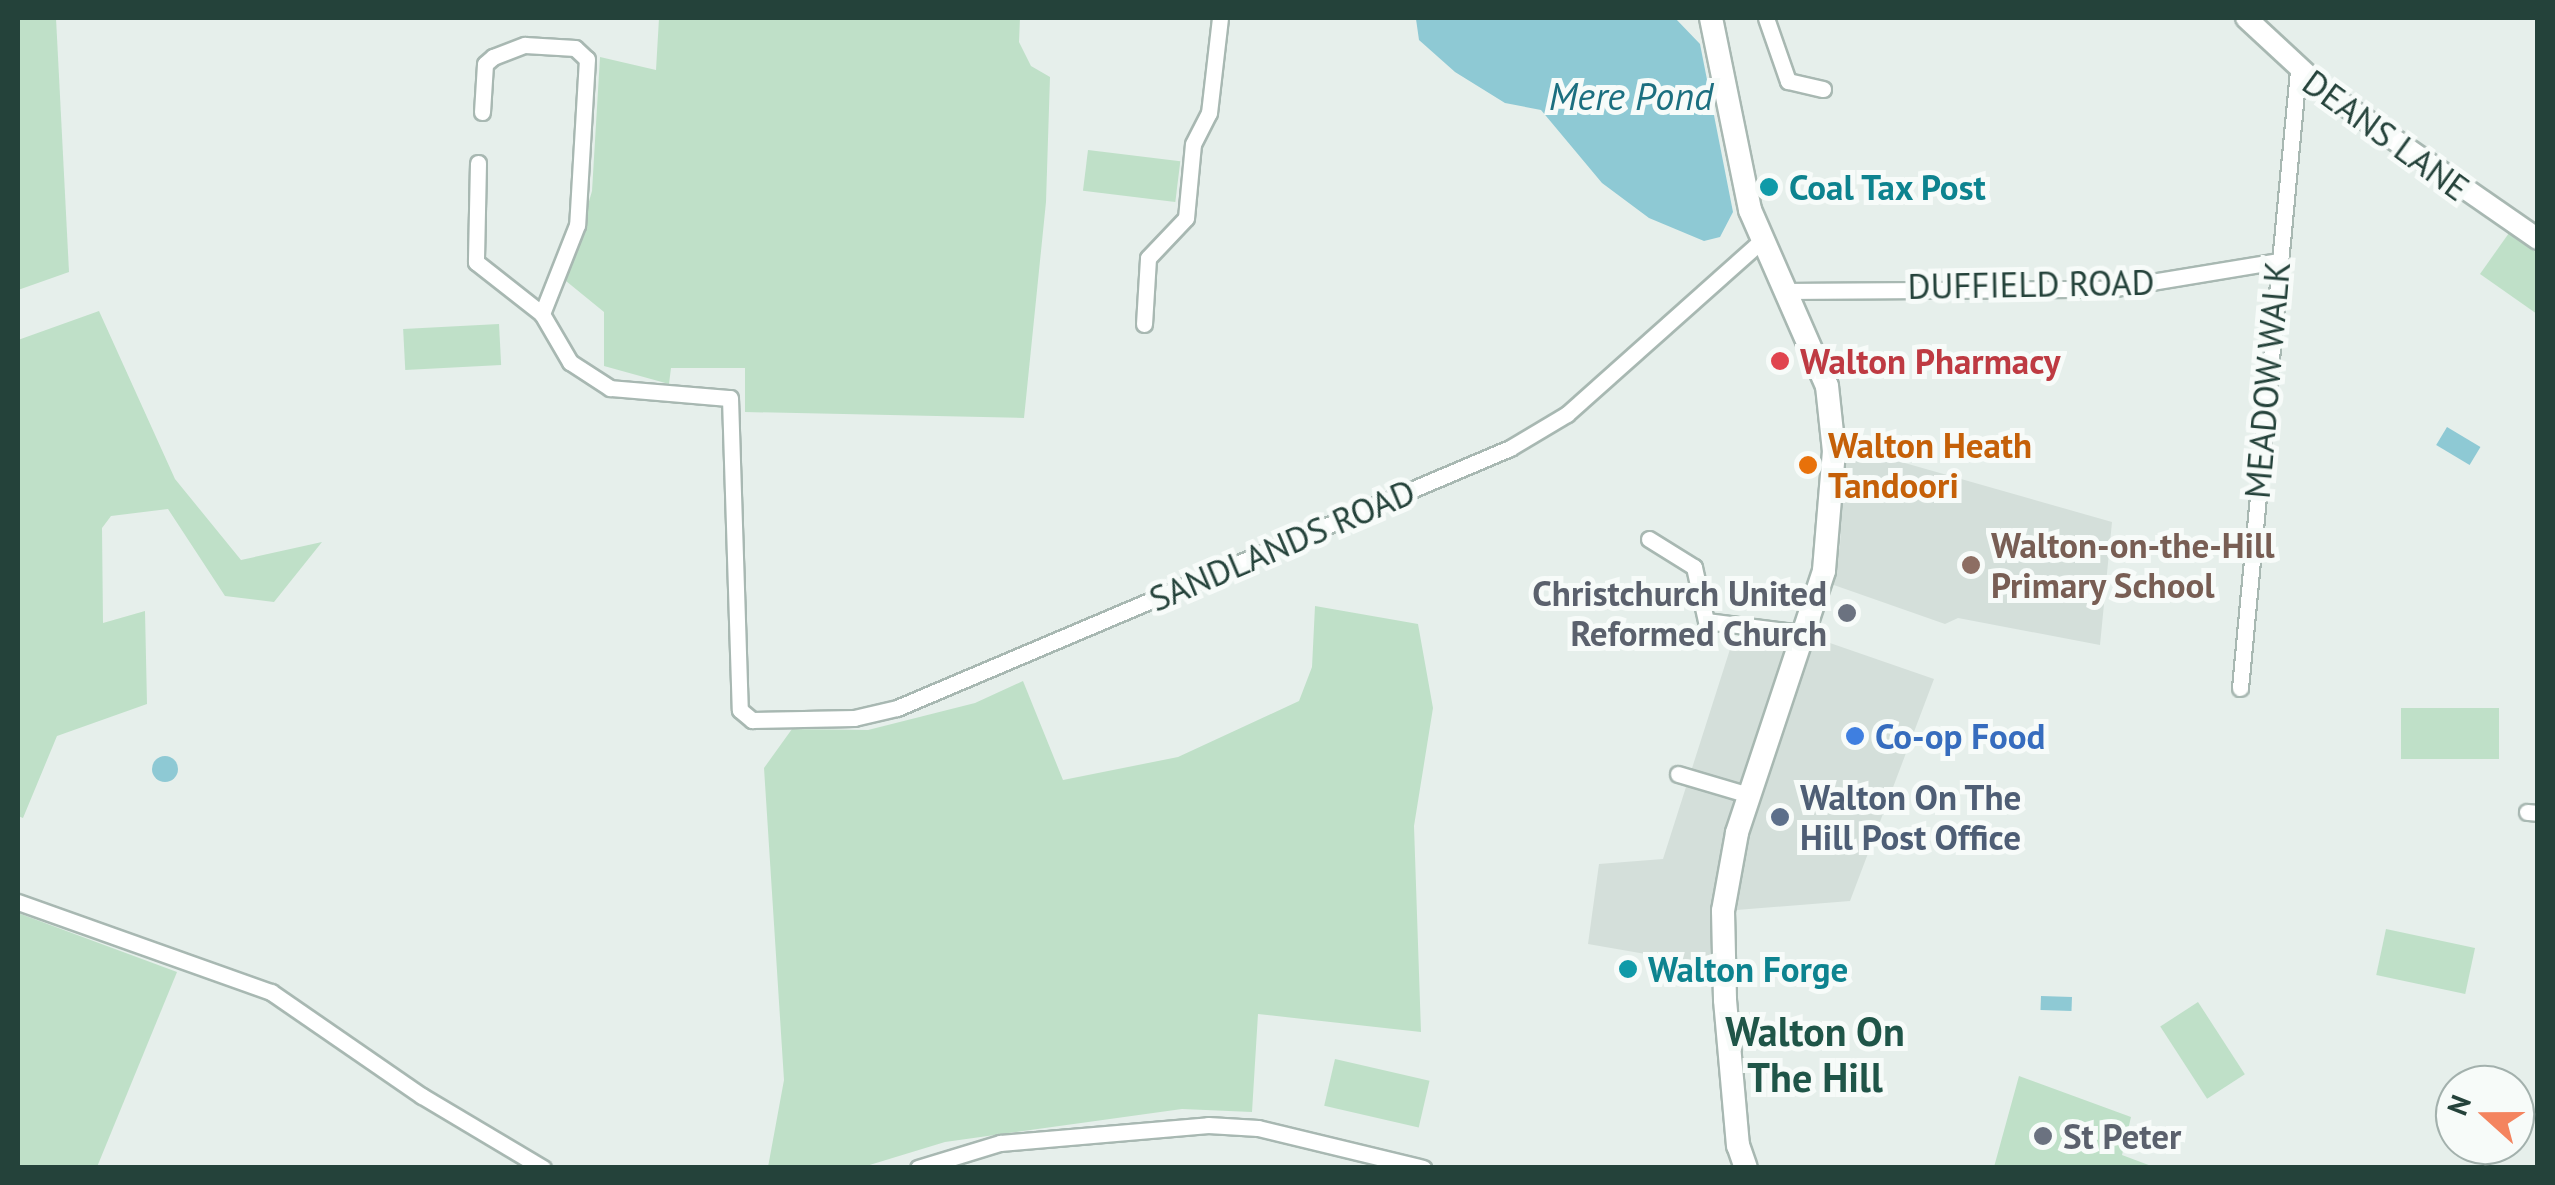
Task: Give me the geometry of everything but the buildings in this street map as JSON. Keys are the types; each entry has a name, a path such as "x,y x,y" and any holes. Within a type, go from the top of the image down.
{"main road":[{"path":"1712,18 1760,242 1827,386 1834,451 1824,571 1748,795 1723,910 1725,1000 1738,1145 1746,1168"}],"street":[{"path":"1144,324 1148,258 1186,218 1193,144 1209,113 1220,18"},
{"path":"1766,18 1788,81 1823,89"},
{"name":"DEANS LANE","path":"2246,18 2298,71 2538,239"},
{"path":"478,163 476,262 542,314 577,225 587,58 575,48 525,45 493,56 485,64 482,112"},
{"name":"MEADOW WALK","path":"2240,688 2298,71"},
{"name":"SANDLANDS ROAD","path":"542,314 570,362 610,388 670,396 724,394 732,404 744,718 854,718 898,708 1510,448 1567,414 1760,242"},
{"name":"DUFFIELD ROAD","path":"1783,291 2109,290 2278,260"},
{"path":"1649,538 1694,567 1702,579 1698,610 1706,621 1801,633"},
{"path":"1678,774 1748,795"},
{"path":"18,902 270,992 523,1162 542,1168"},
{"path":"918,1168 1000,1143 1208,1124 1258,1128 1423,1168"}],"shaded area":[{"name":"Walton-on-the-Hill Primary School","path":"1845,446 2112,522 2100,645 1958,618 1945,624 1831,584 1840,545"},
{"path":"1801,633 1934,679 1850,901 1724,911 1726,968 1588,944 1599,864 1663,859 1732,643"}],"green space":[{"path":"18,18 56,18 69,272 18,290"},
{"path":"659,18 1020,18 1019,42 1031,66 1050,77 1046,202 1024,418 745,412 745,368 671,368 669,384 604,366 604,312 566,281 592,191 600,57 656,70"},
{"path":"1088,150 1180,161 1175,202 1083,191"},
{"path":"2509,233 2537,253 2537,314 2480,274"},
{"path":"99,311 175,479 241,560 322,542 274,602 225,596 168,509 111,516 102,528 103,623 145,611 147,704 57,736 23,818 18,816 18,340"},
{"path":"499,324 501,365 405,370 403,329"},
{"path":"1315,606 1418,624 1433,708 1414,826 1421,1032 1258,1014 1252,1112 1182,1109 945,1142 863,1167 768,1167 784,1080 764,768 792,729 868,730 975,703 1023,681 1063,780 1178,757 1299,701 1312,667"},
{"path":"2401,708 2499,708 2499,759 2401,759"},
{"path":"18,913 177,972 97,1167 18,1167"},
{"path":"2386,929 2475,948 2465,994 2376,975"},
{"path":"2198,1002 2245,1074 2207,1099 2160,1027"},
{"path":"1335,1059 1430,1081 1419,1128 1324,1106"},
{"path":"2019,1076 2131,1117 2122,1155 2154,1167 1994,1167"}],"water":[{"name":"Mere Pond","path":"1675,18 1700,44 1733,212 1720,237 1704,241 1649,218 1602,183 1541,110 1505,103 1455,72 1419,40 1416,19"},
{"path":"2447,427 2480,447 2470,465 2436,445"},
{"path":"165,756 174,760 178,769 174,778 165,782 156,778 152,769 156,760"},
{"path":"2041,996 2072,997 2071,1011 2041,1010"}],"place":[{"name":"Coal Tax Post","path":"1769,187"},
{"name":"Walton Pharmacy","path":"1780,361"},
{"name":"Walton Heath Tandoori","path":"1808,465"},
{"name":"Walton-on-the-Hill Primary School","path":"1971,565"},
{"name":"Christchurch United Reformed Church","path":"1847,613"},
{"name":"Co-op Food","path":"1855,736"},
{"name":"Walton On The Hill Post Office","path":"1780,817"},
{"name":"Walton Forge","path":"1628,969"},
{"name":"St Peter","path":"2043,1136"}],"district":[{"name":"Walton On The Hill","path":"1815,1054"}]}
